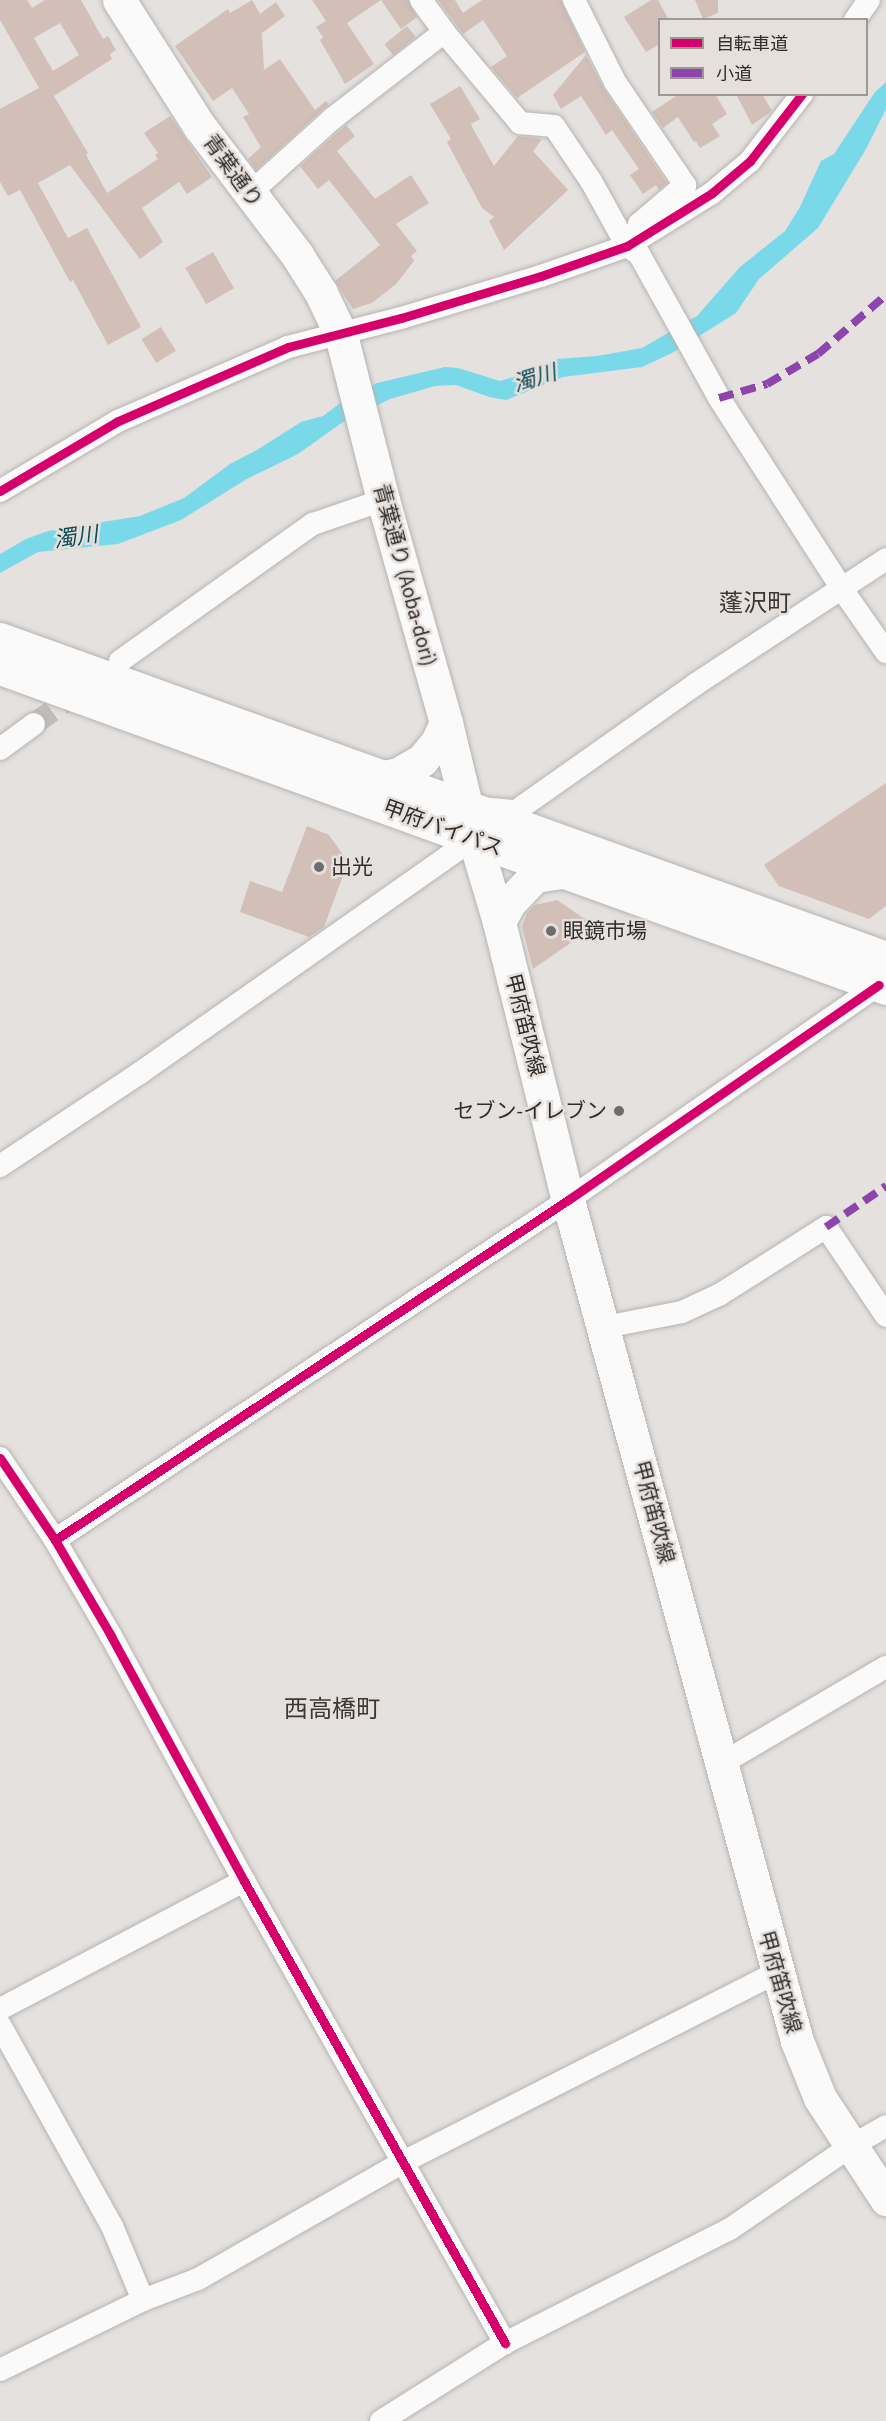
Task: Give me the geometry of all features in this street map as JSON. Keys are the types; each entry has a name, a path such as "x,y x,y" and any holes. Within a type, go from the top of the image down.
{"main road":[{"name":"青葉通り","path":"119,0 200,127 297,255 321,293 342,339"},
{"name":"青葉通り (Aoba-dori)","path":"342,339 382,496 446,723 471,822"},
{"name":"甲府バイパス","path":"0,639 383,777 471,822 560,872 884,977"},
{"name":"甲府バイパス","path":"7,671 471,822 884,977"},
{"path":"383,777 398,774 422,760 437,742 446,723"},
{"name":"甲府笛吹線","path":"471,822 500,922 568,1200 605,1327 796,2041 820,2098 886,2199"},
{"path":"500,922 509,903 535,876 560,872"}],"street":[{"path":"422,0 444,32 520,123 554,126 634,246 719,398 842,589 886,652"},
{"path":"574,0 615,82 685,185 639,224 634,246"},
{"path":"856,18 869,0"},
{"path":"249,194 332,119 444,32"},
{"path":"0,491 118,421 288,347 342,339 634,246 712,193 750,161 800,96"},
{"path":"120,661 313,524 382,496"},
{"path":"0,1166 140,1073 471,822 516,811 696,684 886,559"},
{"path":"0,749 34,724"},
{"path":"55,1540 568,1200 884,977"},
{"path":"605,1327 682,1312 719,1295 826,1227 886,1316"},
{"path":"0,1458 55,1540 126,1661 244,1881 505,2343"},
{"path":"721,1764 886,1667"},
{"path":"0,2009 244,1881"},
{"path":"0,2370 142,2300 198,2279 403,2162 777,1972"},
{"path":"0,2025 112,2226 142,2300"},
{"path":"381,2421 505,2343 730,2229 851,2146 886,2126"}],"water":[{"name":"濁川","path":"886,82 886,109 866,149 818,228 759,279 736,313 672,353 642,367 563,377 506,400 489,397 456,385 435,386 390,399 343,422 298,454 245,480 181,520 118,544 38,552 0,573 0,554 26,539 48,531 140,516 184,498 230,464 301,422 323,416 351,395 377,383 445,367 458,368 500,381 534,371 556,359 597,356 642,348 697,316 740,267 785,231 800,207 821,161 834,154 875,92"}],"building":[{"path":"0,0 27,0 32,8 45,0 81,0 103,39 108,36 116,50 110,54 112,59 54,96 88,153 86,155 107,193 158,159 155,155 158,153 144,133 170,116 212,177 187,194 179,182 142,208 163,242 140,259 70,165 38,183 68,238 87,228 141,327 108,345 73,280 70,282 20,190 8,196 0,182 0,109 39,88 0,20","holes":["60,23 79,55 53,71 34,38"]},
{"path":"252,0 260,14 276,2 285,16 262,33 264,70 280,59 315,110 326,101 329,104 256,170 248,159 261,147 243,117 249,114 232,88 213,101 175,46 228,9 230,13"},
{"path":"312,0 381,0 347,23 374,64 345,84 320,40 323,37 316,27 326,21"},
{"path":"381,0 408,0 417,17 401,29"},
{"path":"438,0 455,0 463,13 482,0 561,0 585,52 517,98 491,67 507,56 483,20 463,34"},
{"path":"651,0 658,0 668,18 658,18 658,45 646,52 624,17"},
{"path":"695,0 718,0 718,13 703,18"},
{"path":"407,26 416,37 393,55 384,44"},
{"path":"586,55 604,89 667,183 659,190 656,185 643,194 630,175 639,169 612,130 606,135 581,96 561,109 553,95"},
{"path":"460,86 480,119 471,124 494,166 518,136 542,139 533,151 568,190 504,250 489,221 494,217 482,208 447,142 451,139 430,104"},
{"path":"676,96 716,96 727,114 712,124 720,136 700,148 678,117 663,128 652,112"},
{"path":"737,96 763,96 772,111 752,125"},
{"path":"346,125 355,136 337,151 375,199 411,175 429,203 396,224 417,251 411,256 414,261 396,284 372,303 353,309 335,281 380,245 329,180 318,189 300,166"},
{"path":"213,252 234,288 206,304 185,268"},
{"path":"161,327 176,351 156,363 141,339"},
{"path":"886,783 886,906 869,919 779,886 764,865"},
{"path":"307,826 329,835 348,862 324,927 309,937 240,912 250,881 282,892"},
{"path":"557,900 595,926 533,969 522,927 527,913 535,905"}],"tunnel":[{"path":"34,724 83,689"}],"marked path":[{"path":"719,398 767,384 818,354 886,295"},
{"path":"826,1227 886,1186"}],"cycle path":[{"path":"0,491 118,421 288,347 401,318 541,276 627,246 712,193 750,161 800,96"},
{"path":"55,1540 568,1200 879,985"},
{"path":"0,1458 55,1540 111,1636 244,1881 505,2343"}],"place":[{"name":"出光","path":"319,867"},
{"name":"眼鏡市場","path":"551,931"},
{"name":"セブン-イレブン","path":"619,1111"}],"district":[{"name":"蓬沢町","path":"755,604"},
{"name":"西高橋町","path":"332,1710"}]}
